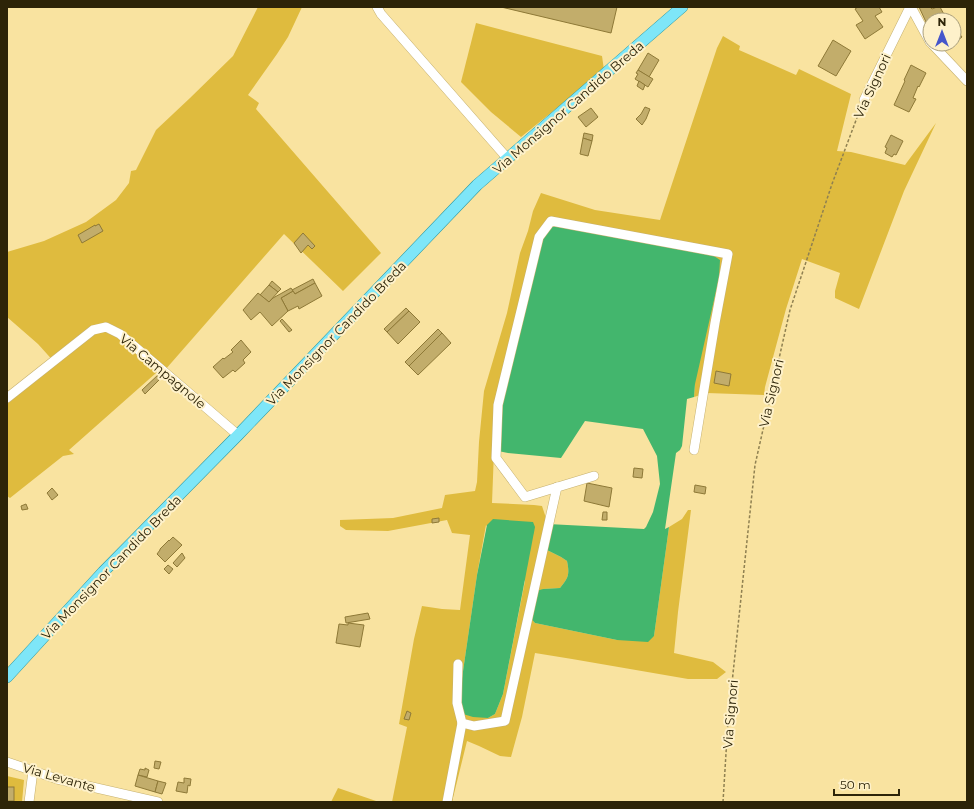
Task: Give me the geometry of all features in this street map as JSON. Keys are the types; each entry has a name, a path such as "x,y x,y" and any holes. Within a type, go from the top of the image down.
{"main road":[{"name":"Via Monsignor Candido Breda","path":"7,677 104,572 238,435 477,185 682,7"}],"street":[{"path":"377,7 381,14 508,159"},
{"path":"910,7 922,28"},
{"name":"Via Signori","path":"864,100 910,7"},
{"path":"940,52 967,81"},
{"path":"594,476 525,497 496,458 498,405 539,237 551,222 728,254 694,450"},
{"name":"Via Campagnole","path":"7,398 93,330 106,328 120,334 238,435"},
{"path":"462,722 474,726 505,721 557,487"},
{"path":"447,802 462,722 457,703 458,664"},
{"name":"Via Levante","path":"7,762 57,779 158,802"},
{"path":"29,802 33,771"}],"path":[{"name":"Via Signori","path":"723,802 728,721 755,465 790,310 832,184 864,100"}],"shaded area":[{"path":"258,7 302,7 288,37 248,95 259,103 256,109 381,253 343,291 284,234 165,370 156,373 69,450 74,454 63,456 10,498 7,496 7,404 56,364 38,344 7,317 7,252 44,241 86,222 116,200 129,183 131,171 136,170 156,130 233,56"},
{"path":"476,23 602,56 604,70 521,137 491,112 461,82"},
{"path":"723,36 740,46 739,50 796,75 799,69 851,94 837,151 851,152 905,165 936,123 904,191 859,309 835,298 835,291 840,273 802,259 786,309 764,395 707,393 694,397 695,384 494,451 492,503 542,506 548,524 547,550 567,561 568,576 565,582 560,588 543,589 529,615 535,623 617,640 654,636 669,527 682,519 688,510 691,510 674,653 713,662 726,672 717,679 688,679 535,653 522,717 511,757 500,756 467,741 452,802 392,802 407,727 399,724 414,639 422,606 460,610 470,535 452,533 447,520 388,531 346,530 340,526 340,520 393,518 442,508 445,495 475,491 484,391 507,313 520,253 533,211 541,193 595,210 660,220 717,48","holes":["486,525 525,581 503,694 495,714 488,718 461,685"]},
{"path":"559,225 711,254 720,260 719,278 695,384 694,397 687,399 682,446 676,453 665,529 669,527 654,636 648,642 617,640 535,623 528,615 533,592 543,589 560,588 568,576 567,561 547,550 548,524 644,529 653,512 660,484 657,456 643,429 585,421 561,458 498,451 499,426 507,376 540,239 551,227"},
{"path":"493,519 533,522 535,527 503,694 495,714 488,718 473,717 463,714 459,709 461,685 477,575 487,525"},
{"path":"7,776 24,780 22,802 7,802"},
{"path":"338,788 379,802 331,802"}],"building":[{"path":"501,7 617,7 611,33"},
{"path":"858,7 879,7 882,12 875,16 883,27 865,39 856,25 863,21 855,9"},
{"path":"919,7 930,7 932,9 940,7 943,12 922,12 922,13"},
{"path":"833,40 851,51 836,76 818,66"},
{"path":"648,53 659,60 649,77 638,70"},
{"path":"911,65 926,73 919,87 918,86 913,98 916,99 909,112 894,105"},
{"path":"638,70 653,79 648,87 635,79 638,74 636,73"},
{"path":"639,81 645,85 643,90 637,86"},
{"path":"645,107 650,109 642,125 636,119"},
{"path":"591,108 598,117 586,127 578,117"},
{"path":"584,133 593,135 592,141 583,138"},
{"path":"891,135 903,141 896,155 894,154 892,157 885,153 887,148 885,147"},
{"path":"583,138 592,141 588,156 580,154"},
{"path":"99,224 103,231 82,243 78,235"},
{"path":"303,233 315,246 312,249 308,245 301,253 294,243"},
{"path":"313,279 315,283 295,294 292,290"},
{"path":"272,281 281,289 278,292 269,285"},
{"path":"315,283 322,296 299,309 298,306 288,311 281,298 293,291 295,294"},
{"path":"269,285 278,292 269,302 260,295"},
{"path":"291,288 293,291 281,298 288,311 272,326 260,312 251,320 243,310 258,293 269,302 273,298"},
{"path":"406,308 409,311 387,332 384,329"},
{"path":"409,311 420,322 398,344 387,332"},
{"path":"282,319 292,330 289,332 280,321"},
{"path":"438,329 442,333 409,366 405,362"},
{"path":"442,333 451,343 418,375 409,366"},
{"path":"241,340 251,352 243,360 245,363 235,372 233,370 223,378 213,367 233,352 231,350"},
{"path":"716,371 731,374 729,386 714,383"},
{"path":"159,374 162,377 145,394 142,390"},
{"path":"634,468 643,469 642,478 633,477"},
{"path":"587,483 612,488 609,507 584,501"},
{"path":"695,485 706,487 705,494 694,492"},
{"path":"52,488 58,495 52,500 47,493"},
{"path":"26,504 28,509 22,510 21,506"},
{"path":"603,512 607,512 607,520 602,520"},
{"path":"439,518 439,522 432,523 432,519"},
{"path":"173,537 182,545 165,562 157,554 160,549"},
{"path":"182,553 185,558 177,567 173,563"},
{"path":"168,565 173,569 169,574 164,569"},
{"path":"368,613 370,619 346,623 345,617"},
{"path":"348,623 364,625 360,647 336,643 339,624 348,625"},
{"path":"407,711 411,713 409,720 404,719"},
{"path":"155,761 161,762 159,769 154,768"},
{"path":"145,768 149,770 147,777 138,775 140,769 145,770"},
{"path":"138,775 158,781 155,792 135,786"},
{"path":"184,778 191,779 190,786 188,785 187,793 176,791 178,782 184,783"},
{"path":"158,781 166,783 162,794 155,792"},
{"path":"7,787 14,787 14,801 7,801"}]}
